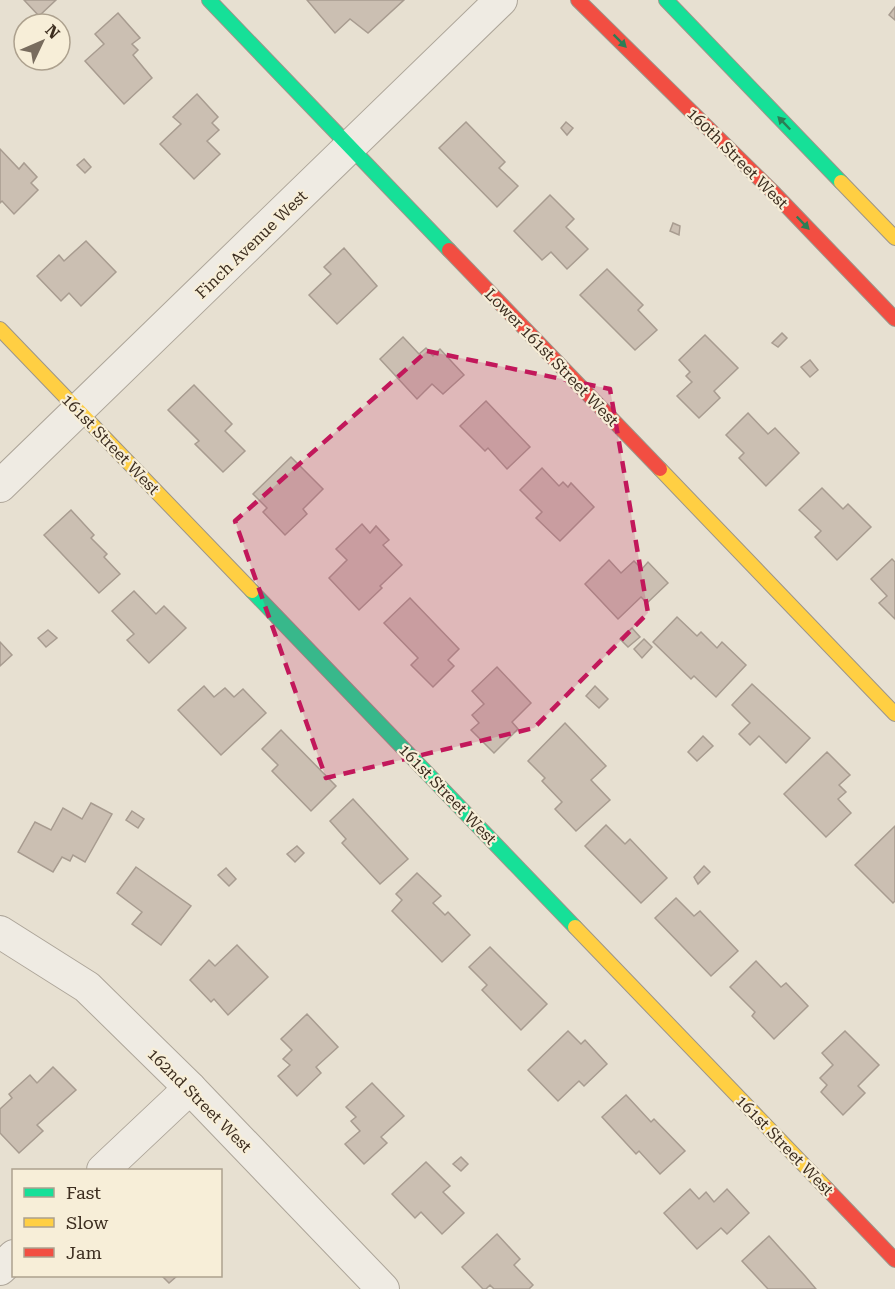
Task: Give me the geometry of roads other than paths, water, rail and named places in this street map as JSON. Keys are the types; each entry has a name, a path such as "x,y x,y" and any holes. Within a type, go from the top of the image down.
{"street":[{"name":"Lower 161st Street West","path":"209,0 895,714"},
{"name":"Finch Avenue West","path":"0,486 501,0"},
{"name":"160th Street West","path":"578,0 775,194 895,319"},
{"path":"666,0 895,238"},
{"name":"161st Street West","path":"0,329 895,1260"},
{"name":"162nd Street West","path":"0,933 87,987 190,1088 383,1289"},
{"path":"104,1169 190,1088"},
{"path":"0,1269 12,1258"}]}
